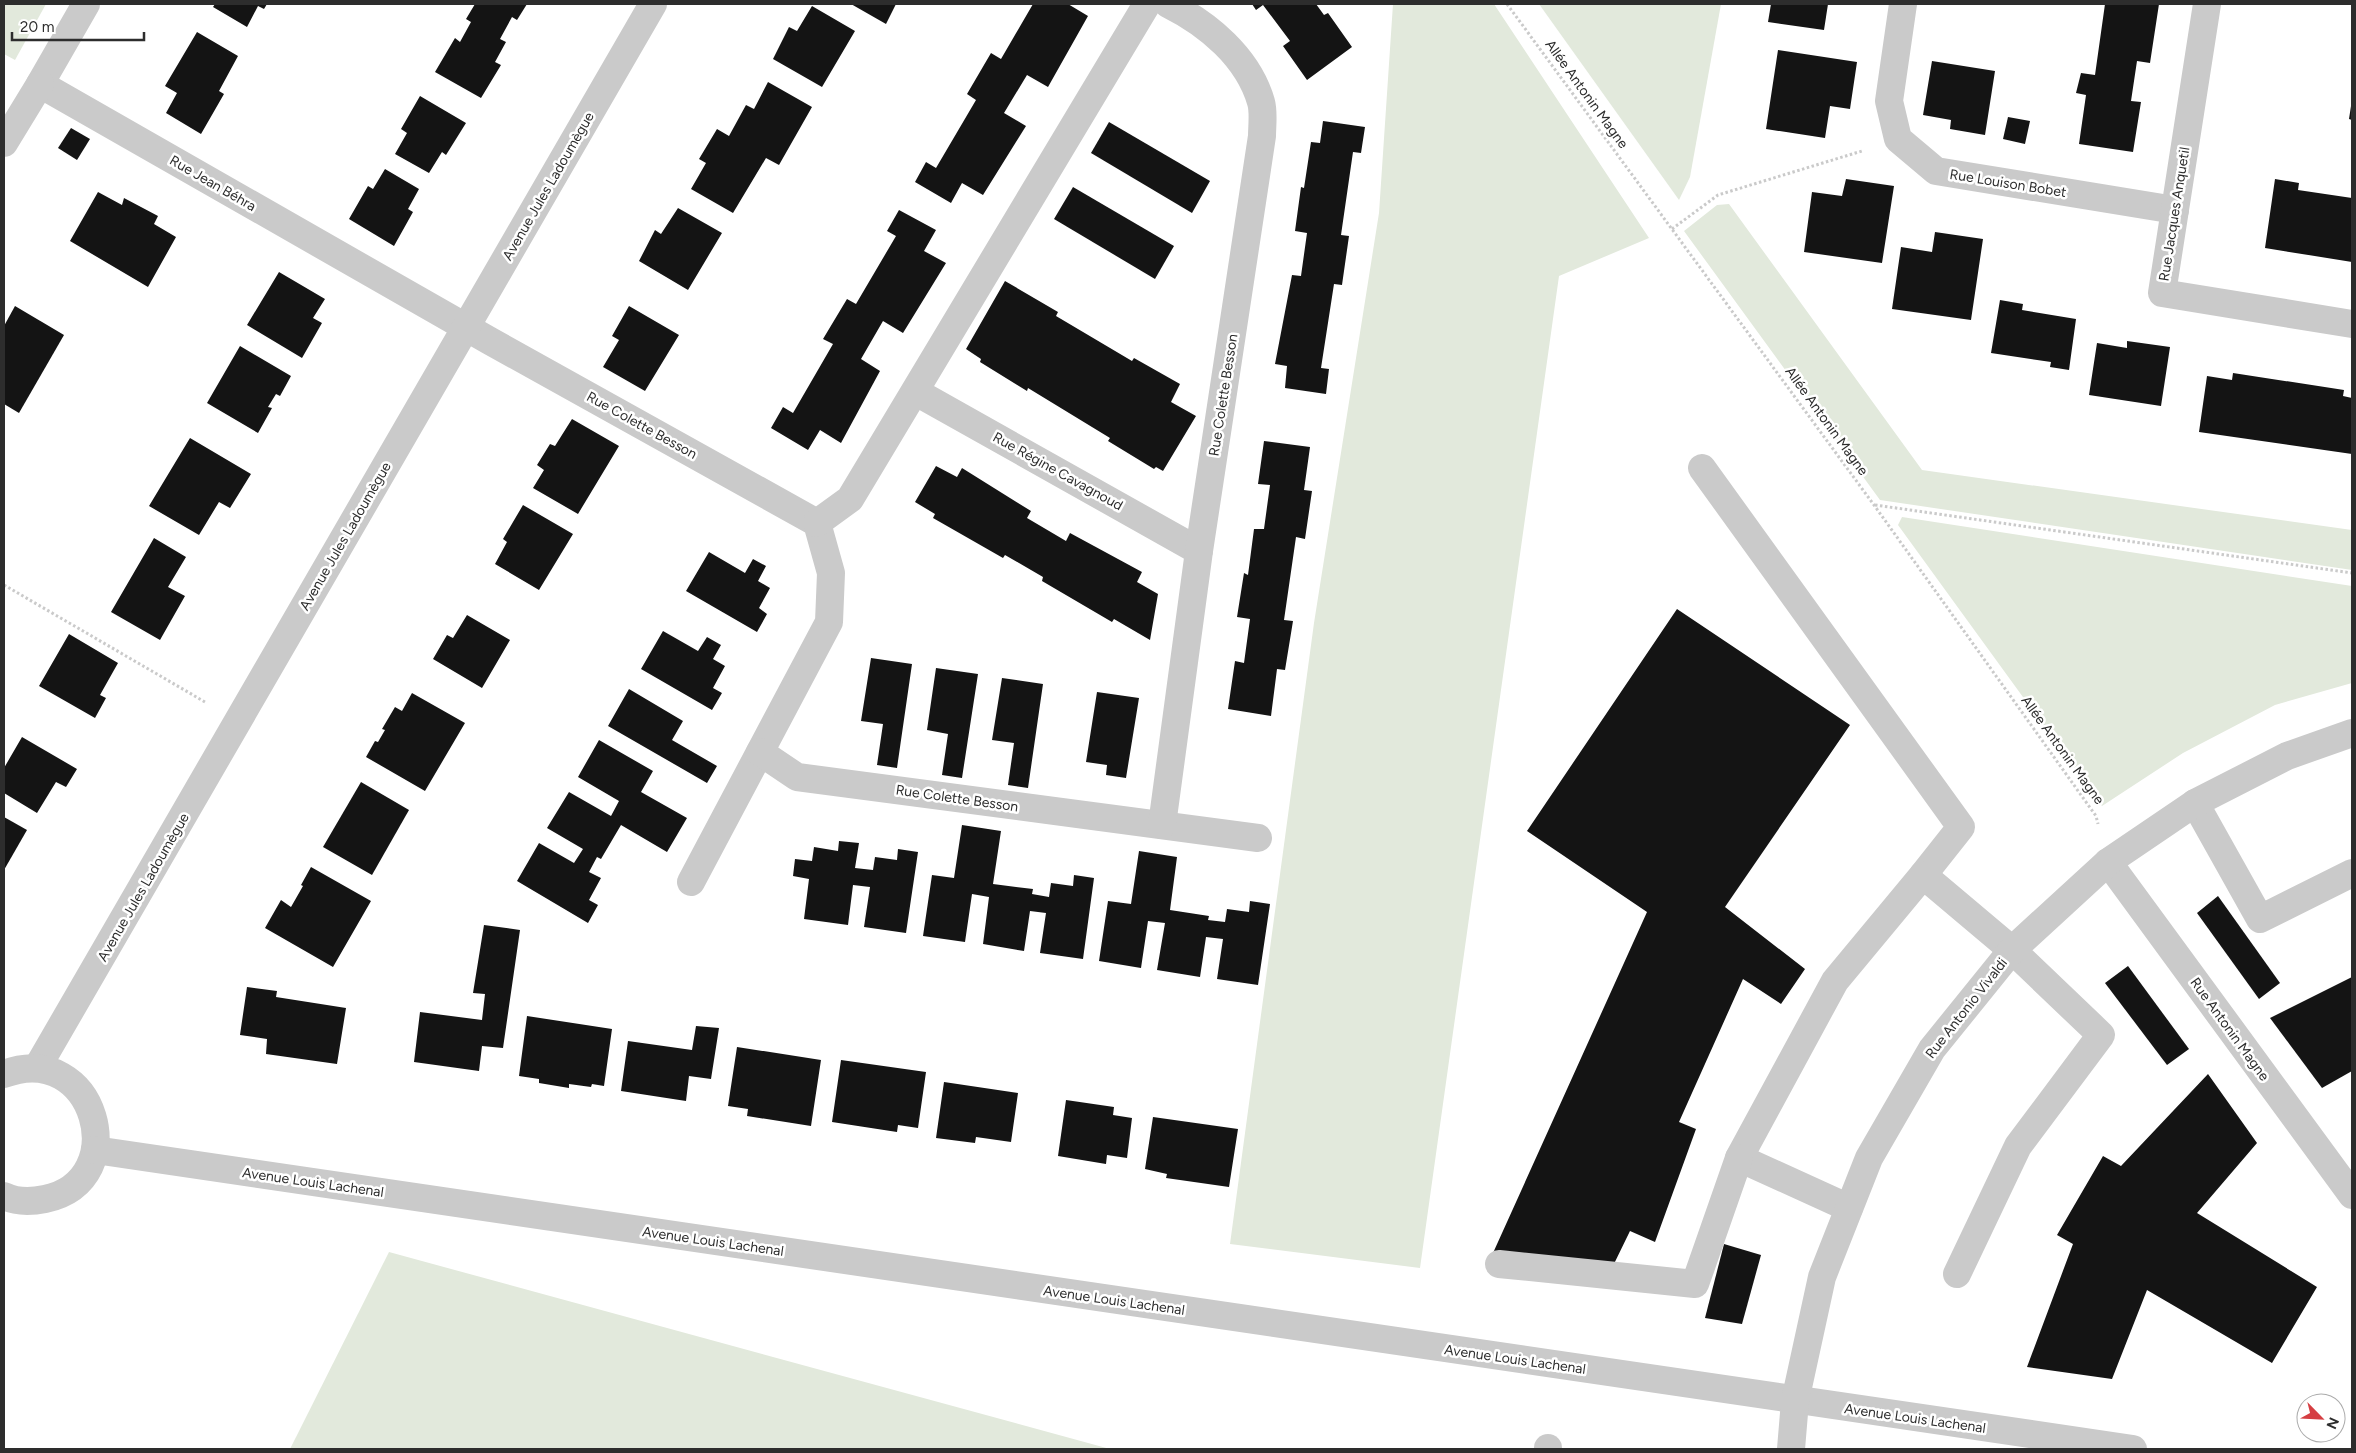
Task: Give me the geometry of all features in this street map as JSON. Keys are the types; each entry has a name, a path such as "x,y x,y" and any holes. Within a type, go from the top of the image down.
{"street":[{"path":"4,144 86,4"},
{"name":"Avenue Jules Ladoumègue","path":"37,1068 653,4"},
{"path":"691,882 829,622 831,574 818,523 850,499 916,392 1037,185 1147,4"},
{"name":"Rue Colette Besson","path":"1162,826 1200,551 1262,136 1262,102 1243,66 1209,28 1168,4"},
{"path":"1898,139 1889,101 1903,4"},
{"name":"Rue Jacques Anquetil","path":"2207,4 2162,293 2352,324"},
{"name":"Rue Jean Béhra","path":"40,84 466,327"},
{"name":"Rue Louison Bobet","path":"1898,139 1936,171 2175,210"},
{"name":"Rue Colette Besson","path":"466,327 818,523"},
{"name":"Rue Régine Cavagnoud","path":"916,392 1200,551"},
{"path":"1499,1264 1696,1284 1739,1158 1836,981 1961,827 1702,468"},
{"name":"Rue Antonio Vivaldi","path":"1791,1449 1795,1401 1822,1277 1869,1158 1932,1049 2012,950 2108,862 2195,803 2287,756 2352,733"},
{"name":"Rue Colette Besson","path":"760,752 797,777 1258,838"},
{"path":"2195,803 2260,919 2352,873"},
{"name":"Rue Antonin Magne","path":"2108,862 2352,1195"},
{"path":"1923,875 2012,950 2100,1035 2018,1146 1957,1274"},
{"path":"4,1074 16,1070 37,1068 59,1074 77,1088 86,1100 90,1106 96,1127 95,1150 87,1170 72,1187 53,1197 32,1202 4,1196"},
{"name":"Avenue Louis Lachenal","path":"95,1150 1795,1401 2133,1449"},
{"path":"1739,1158 1849,1208"}],"path":[{"name":"Allée Antonin Magne","path":"1507,4 1874,505 2096,816 2108,862"},
{"path":"1672,229 1718,195 1898,139"},
{"path":"1874,505 2352,573"},
{"path":"4,585 238,722"}],"shaded area":[{"path":"4,4 46,4 15,60 4,54"},
{"path":"1393,4 1494,4 1649,238 1559,276 1420,1268 1230,1244 1314,623 1379,213"},
{"path":"1539,4 1721,4 1690,177 1679,200"},
{"path":"1729,204 1922,470 2352,530 2352,570 1880,500 1684,231 1717,205"},
{"path":"1902,517 2352,586 2352,683 2275,705 2183,753 2102,806 1898,525"},
{"path":"389,1252 1110,1449 290,1449"}],"building":[{"path":"215,4 267,4 264,9 258,6 247,27 213,7"},
{"path":"475,4 527,4 517,20 512,17 500,39 506,42 495,62 501,65 481,98 435,72 455,38 460,42 471,22 466,19"},
{"path":"851,4 896,4 886,24"},
{"path":"1033,4 1068,4 1088,16 1048,87 1027,75 1004,113 1026,126 983,195 962,183 951,203 915,182 926,162 936,168 976,100 967,94 991,53 1001,59"},
{"path":"1252,4 1316,4 1324,15 1328,13 1352,47 1307,80 1283,46 1290,41 1263,5 1256,10"},
{"path":"1771,4 1828,4 1824,30 1768,22"},
{"path":"2105,4 2159,4 2150,63 2137,61 2131,101 2141,102 2133,152 2079,144 2086,95 2076,93 2081,73 2095,75"},
{"path":"812,6 855,31 822,87 773,59 789,27 797,31"},
{"path":"197,32 238,56 219,91 224,94 201,134 166,113 177,93 165,86"},
{"path":"1778,50 1857,62 1850,109 1830,106 1825,138 1766,129"},
{"path":"1932,61 1995,71 1985,135 1950,129 1951,120 1923,115"},
{"path":"768,82 812,107 779,165 766,158 733,213 691,189 706,163 699,159 717,129 729,136 746,105 754,109"},
{"path":"420,96 466,123 446,155 442,152 429,173 395,154 407,133 401,129"},
{"path":"2352,106 2352,120 2349,119"},
{"path":"2008,117 2030,121 2025,144 2003,139"},
{"path":"1323,121 1365,127 1361,153 1353,152 1341,235 1349,236 1342,285 1334,284 1321,368 1329,369 1326,394 1285,388 1287,366 1275,364 1292,275 1301,276 1307,233 1295,231 1301,187 1304,188 1311,142 1320,143"},
{"path":"1109,122 1210,181 1192,213 1091,153"},
{"path":"71,128 90,139 77,160 58,148"},
{"path":"385,169 419,189 408,209 413,212 394,246 349,219 368,186 373,189"},
{"path":"1846,179 1894,186 1882,263 1804,252 1812,192 1842,196"},
{"path":"2275,179 2299,183 2298,190 2352,198 2352,262 2265,248"},
{"path":"1073,187 1174,246 1155,279 1054,219"},
{"path":"98,192 122,205 124,198 158,216 154,224 176,237 148,287 70,241"},
{"path":"678,208 722,233 688,290 639,261 655,230 661,234"},
{"path":"899,210 936,230 924,251 946,263 903,333 883,321 861,359 880,371 841,443 820,430 808,450 771,428 783,407 793,413 833,344 823,339 847,299 856,304 896,236 887,231"},
{"path":"1935,232 1983,239 1971,320 1892,309 1901,247 1932,252"},
{"path":"279,272 325,299 313,318 322,323 302,358 247,325"},
{"path":"1005,281 1058,312 1056,316 1132,361 1134,358 1180,384 1171,402 1196,416 1163,471 1156,467 1154,469 1108,441 1110,438 1028,388 1027,391 980,362 981,359 966,349"},
{"path":"2000,300 2023,304 2022,310 2076,319 2069,370 2050,367 2051,362 1991,353"},
{"path":"15,306 64,335 19,413 4,404 4,326"},
{"path":"629,306 679,335 645,391 603,367 619,340 612,336"},
{"path":"2127,341 2170,347 2161,406 2089,395 2097,343 2127,348"},
{"path":"240,346 291,376 280,396 276,394 268,407 272,408 258,433 207,403"},
{"path":"2233,373 2344,390 2343,396 2352,398 2352,454 2199,432 2207,376 2232,380"},
{"path":"572,419 619,446 578,514 533,488 544,470 537,465 550,444 555,446"},
{"path":"190,438 251,474 230,508 219,502 199,535 149,506"},
{"path":"1264,441 1310,447 1304,490 1312,491 1305,539 1296,537 1284,620 1293,621 1285,670 1277,669 1271,716 1228,709 1235,661 1244,663 1250,619 1237,617 1244,573 1248,575 1254,529 1264,529 1270,485 1258,484"},
{"path":"936,466 957,477 962,468 1031,511 1027,518 1066,541 1070,533 1142,572 1137,582 1158,594 1150,640 1114,619 1112,622 1042,581 1043,577 1005,555 1003,558 933,518 935,514 915,502"},
{"path":"523,505 573,534 539,590 495,564 507,542 503,539"},
{"path":"154,538 186,557 168,587 185,596 160,640 111,612"},
{"path":"709,552 745,573 753,559 766,566 758,581 770,588 759,608 767,614 757,632 686,591"},
{"path":"1677,609 1850,725 1725,907 1805,969 1781,1004 1743,979 1679,1122 1696,1129 1655,1242 1630,1231 1611,1270 1493,1253 1647,912 1527,831"},
{"path":"467,615 510,640 482,688 433,659 447,635 453,638"},
{"path":"663,631 698,651 707,637 721,645 713,659 725,666 713,688 722,693 712,710 641,669"},
{"path":"69,634 118,663 100,695 106,698 95,718 39,686"},
{"path":"871,658 912,664 897,768 877,765 883,724 861,721"},
{"path":"936,668 978,674 962,778 942,775 948,734 927,730"},
{"path":"1002,678 1043,684 1028,788 1008,785 1014,743 992,740"},
{"path":"629,689 683,721 672,740 717,766 707,783 608,726"},
{"path":"1097,692 1139,698 1126,778 1106,775 1107,765 1086,762"},
{"path":"412,693 465,723 425,791 366,757 375,741 378,742 385,730 382,729 395,707 402,711"},
{"path":"22,737 77,769 66,787 56,782 37,813 4,793 4,768"},
{"path":"599,740 653,771 641,792 687,818 667,852 621,825 601,859 597,857 589,872 601,878 589,900 598,905 588,923 517,881 539,843 574,863 583,849 547,828 569,792 611,816 619,801 578,777"},
{"path":"361,782 409,810 372,875 323,847"},
{"path":"4,817 27,830 4,870"},
{"path":"962,825 1001,831 993,884 1033,889 1032,894 1049,897 1051,883 1073,886 1074,875 1094,878 1083,959 1040,953 1046,913 1030,911 1024,951 983,944 989,897 972,894 965,942 923,936 932,875 954,878"},
{"path":"839,841 859,843 855,868 873,870 875,857 897,860 898,849 918,852 906,933 864,927 870,887 853,885 848,925 804,919 809,879 793,876 795,859 812,861 814,847 838,851"},
{"path":"1139,851 1177,857 1170,910 1209,916 1208,920 1225,922 1227,909 1249,912 1250,901 1270,904 1258,985 1217,979 1223,939 1206,937 1200,977 1157,970 1165,923 1148,921 1141,968 1099,961 1108,901 1131,904"},
{"path":"311,867 371,901 333,967 265,928 281,900 291,907"},
{"path":"2218,896 2280,983 2259,999 2197,913"},
{"path":"484,925 520,930 503,1048 482,1046 479,1071 414,1062 420,1012 482,1020 485,994 473,993"},
{"path":"2128,966 2189,1049 2167,1065 2105,983"},
{"path":"2352,977 2352,1071 2322,1088 2270,1018"},
{"path":"247,987 277,991 276,997 346,1008 337,1064 266,1054 267,1039 240,1035"},
{"path":"527,1016 612,1029 604,1086 592,1084 591,1087 569,1084 569,1088 539,1083 539,1079 519,1076"},
{"path":"696,1026 719,1028 711,1079 689,1076 686,1101 621,1091 628,1041 692,1050"},
{"path":"737,1047 821,1060 811,1126 747,1116 748,1109 728,1106"},
{"path":"841,1060 926,1072 918,1128 898,1125 897,1132 832,1122"},
{"path":"2208,1074 2257,1143 2197,1213 2317,1287 2272,1363 2147,1290 2112,1379 2027,1367 2073,1244 2057,1235 2103,1156 2121,1166"},
{"path":"944,1082 1018,1093 1011,1142 976,1137 975,1143 936,1138"},
{"path":"1066,1100 1114,1107 1113,1115 1132,1118 1127,1158 1107,1155 1106,1164 1058,1156"},
{"path":"1153,1117 1238,1129 1229,1187 1166,1178 1167,1174 1145,1169"},
{"path":"1724,1244 1761,1255 1742,1324 1705,1318"}]}
